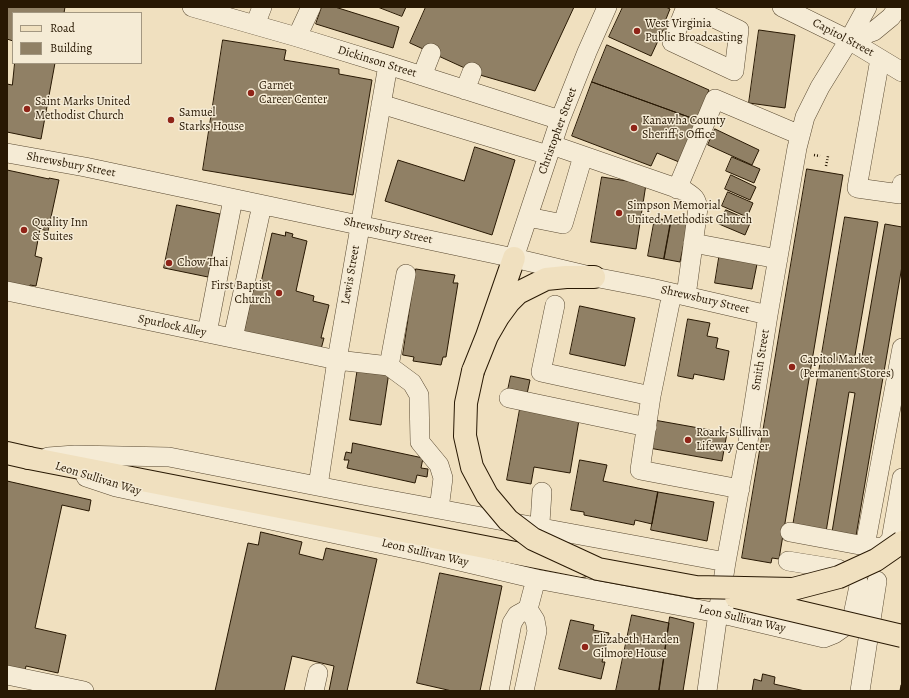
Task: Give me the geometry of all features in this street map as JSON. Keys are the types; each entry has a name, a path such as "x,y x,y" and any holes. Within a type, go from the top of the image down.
{"main road":[{"path":"514,258 487,336 473,371 466,403 465,436 472,467 487,495 508,520 533,539 598,569"},
{"path":"487,336 509,302 518,294 546,279 594,277"},
{"name":"Leon Sullivan Way","path":"7,453 30,458"},
{"path":"30,458 696,587 902,636"},
{"path":"696,587 793,589 839,577 876,560 902,542"}],"street":[{"name":"Dickinson Street","path":"192,7 297,37 560,120"},
{"path":"255,25 262,7"},
{"path":"297,37 311,7"},
{"name":"Christopher Street","path":"514,258 560,120 607,7"},
{"path":"686,7 672,42 734,71 739,30 691,7"},
{"name":"Capitol Street","path":"782,7 849,40 902,72"},
{"name":"Smith Street","path":"707,691 726,562 740,489 768,315 800,135 805,117 820,87 849,40 866,7"},
{"path":"849,40 874,31 891,17 898,7"},
{"path":"422,76 432,53"},
{"path":"880,58 857,188 900,194 902,184"},
{"name":"Lewis Street","path":"318,486 359,226 388,65"},
{"path":"465,90 472,72"},
{"path":"677,189 715,99 800,135"},
{"path":"381,104 550,150 583,156 685,191 693,196 698,208 693,243 651,396 640,470 740,489"},
{"name":"Shrewsbury Street","path":"7,153 85,167 514,258 768,315"},
{"path":"528,217 563,224 583,156"},
{"path":"207,333 233,199"},
{"path":"233,338 262,205"},
{"path":"693,243 778,259"},
{"path":"406,274 389,366 412,383 419,395 420,442 439,465 442,478 439,509"},
{"name":"Spurlock Alley","path":"7,291 337,360 389,366"},
{"path":"555,305 541,372 651,396"},
{"path":"865,546 902,348"},
{"path":"509,398 647,427"},
{"name":"Leon Sullivan Way","path":"30,458 75,455 169,457 726,562"},
{"name":"Leon Sullivan Way","path":"30,458 116,487 425,553 536,579 718,613 824,638 834,634 844,627 853,615 859,586 857,578 838,569 788,561"},
{"path":"790,532 883,548 892,540 902,478"},
{"path":"539,527 542,492"},
{"path":"499,691 512,624 517,615 528,609 536,579"},
{"path":"860,691 877,581"},
{"path":"524,691 537,631 535,620 528,609"},
{"path":"7,675 84,691"}],"path":[{"path":"813,155 820,156"},
{"path":"826,166 828,156"}],"building":[{"path":"7,7 65,7 64,12 12,12 12,41 7,39"},
{"path":"322,7 335,7 399,27 393,48 316,24"},
{"path":"378,7 406,7 402,16"},
{"path":"426,7 574,7 535,91 480,75 410,43"},
{"name":"West Virginia Public Broadcasting","path":"623,7 666,7 670,9 666,19 673,23 669,32 663,30 651,56 609,37"},
{"path":"759,30 795,35 785,108 749,103"},
{"path":"223,40 286,50 284,60 339,69 339,74 372,80 353,195 203,170"},
{"path":"607,45 709,90 697,120 592,82"},
{"name":"Saint Marks United Methodist Church","path":"15,64 55,64 41,139 7,132 7,84 12,85"},
{"name":"Kanawha County Sheriff's Office","path":"592,82 697,120 679,162 657,153 651,166 572,136"},
{"path":"715,129 759,150 752,165 708,145"},
{"path":"475,147 515,160 492,235 385,201 398,160 464,181"},
{"path":"732,157 760,169 754,183 726,171"},
{"name":"Capitol Market (Permanent Stores)","path":"807,169 843,175 779,559 772,558 771,563 742,558"},
{"name":"Quality Inn & Suites","path":"7,170 59,180 48,231 40,229 35,256 42,258 36,286 30,285 29,290 7,286"},
{"path":"731,175 756,187 750,200 725,189"},
{"name":"Simpson Memorial United Methodist Church","path":"602,177 646,184 636,249 591,242"},
{"path":"728,192 753,203 747,217 722,206"},
{"path":"177,205 220,214 208,277 164,268"},
{"path":"726,210 751,221 745,235 719,224"},
{"path":"845,217 878,222 854,361 861,362 885,224 902,227 902,266 856,536 832,532 855,393 849,392 826,532 793,526"},
{"path":"655,218 671,221 664,259 648,256"},
{"path":"671,221 688,224 680,262 664,259"},
{"name":"First Baptist Church","path":"286,232 293,234 292,237 307,241 296,291 314,296 313,301 329,305 321,338 324,338 320,353 243,335 254,286 260,287 272,233 285,236"},
{"path":"720,252 758,259 752,289 715,283"},
{"path":"416,269 455,275 453,283 458,283 446,357 443,357 441,365 413,361 414,357 403,355"},
{"path":"580,306 635,318 625,366 570,354"},
{"path":"688,319 710,323 707,336 718,338 716,348 729,351 724,380 694,374 693,379 678,376"},
{"path":"358,367 389,372 381,425 350,420"},
{"path":"511,376 530,380 527,394 508,390"},
{"path":"520,409 579,420 570,473 534,467 531,484 507,480"},
{"name":"Roark-Sullivan Lifeway Center","path":"654,420 727,433 722,461 649,448"},
{"path":"353,443 423,458 421,468 428,469 427,477 417,475 415,483 347,468 349,460 344,460 346,452 351,453"},
{"path":"580,460 607,465 603,481 658,492 652,524 635,520 634,525 584,515 584,512 571,510"},
{"path":"7,481 91,500 89,511 62,505 35,628 66,635 58,673 26,666 24,675 7,671"},
{"path":"658,492 714,502 707,541 651,530"},
{"path":"261,532 302,542 299,554 323,560 326,548 377,559 347,691 329,691 334,666 292,656 284,691 215,691 248,543 258,545"},
{"path":"440,573 502,586 480,691 452,691 417,683"},
{"path":"632,615 669,623 659,691 616,691"},
{"path":"670,617 694,623 683,691 659,691"},
{"name":"Elizabeth Harden Gilmore House","path":"571,620 594,625 593,630 609,633 602,662 605,662 601,679 559,669"},
{"path":"763,674 775,677 774,684 805,691 752,691 754,679 761,681"}],"railway":[{"path":"901,691 902,685"}],"place":[{"name":"West Virginia Public Broadcasting","path":"637,31"},
{"name":"Garnet Career Center","path":"251,93"},
{"name":"Saint Marks United Methodist Church","path":"27,109"},
{"name":"Samuel Starks House","path":"171,120"},
{"name":"Kanawha County Sheriff's Office","path":"634,128"},
{"name":"Simpson Memorial United Methodist Church","path":"619,213"},
{"name":"Quality Inn & Suites","path":"24,230"},
{"name":"Chow Thai","path":"169,263"},
{"name":"First Baptist Church","path":"279,293"},
{"name":"Capitol Market (Permanent Stores)","path":"792,367"},
{"name":"Roark-Sullivan Lifeway Center","path":"688,440"},
{"name":"Elizabeth Harden Gilmore House","path":"585,647"}]}
